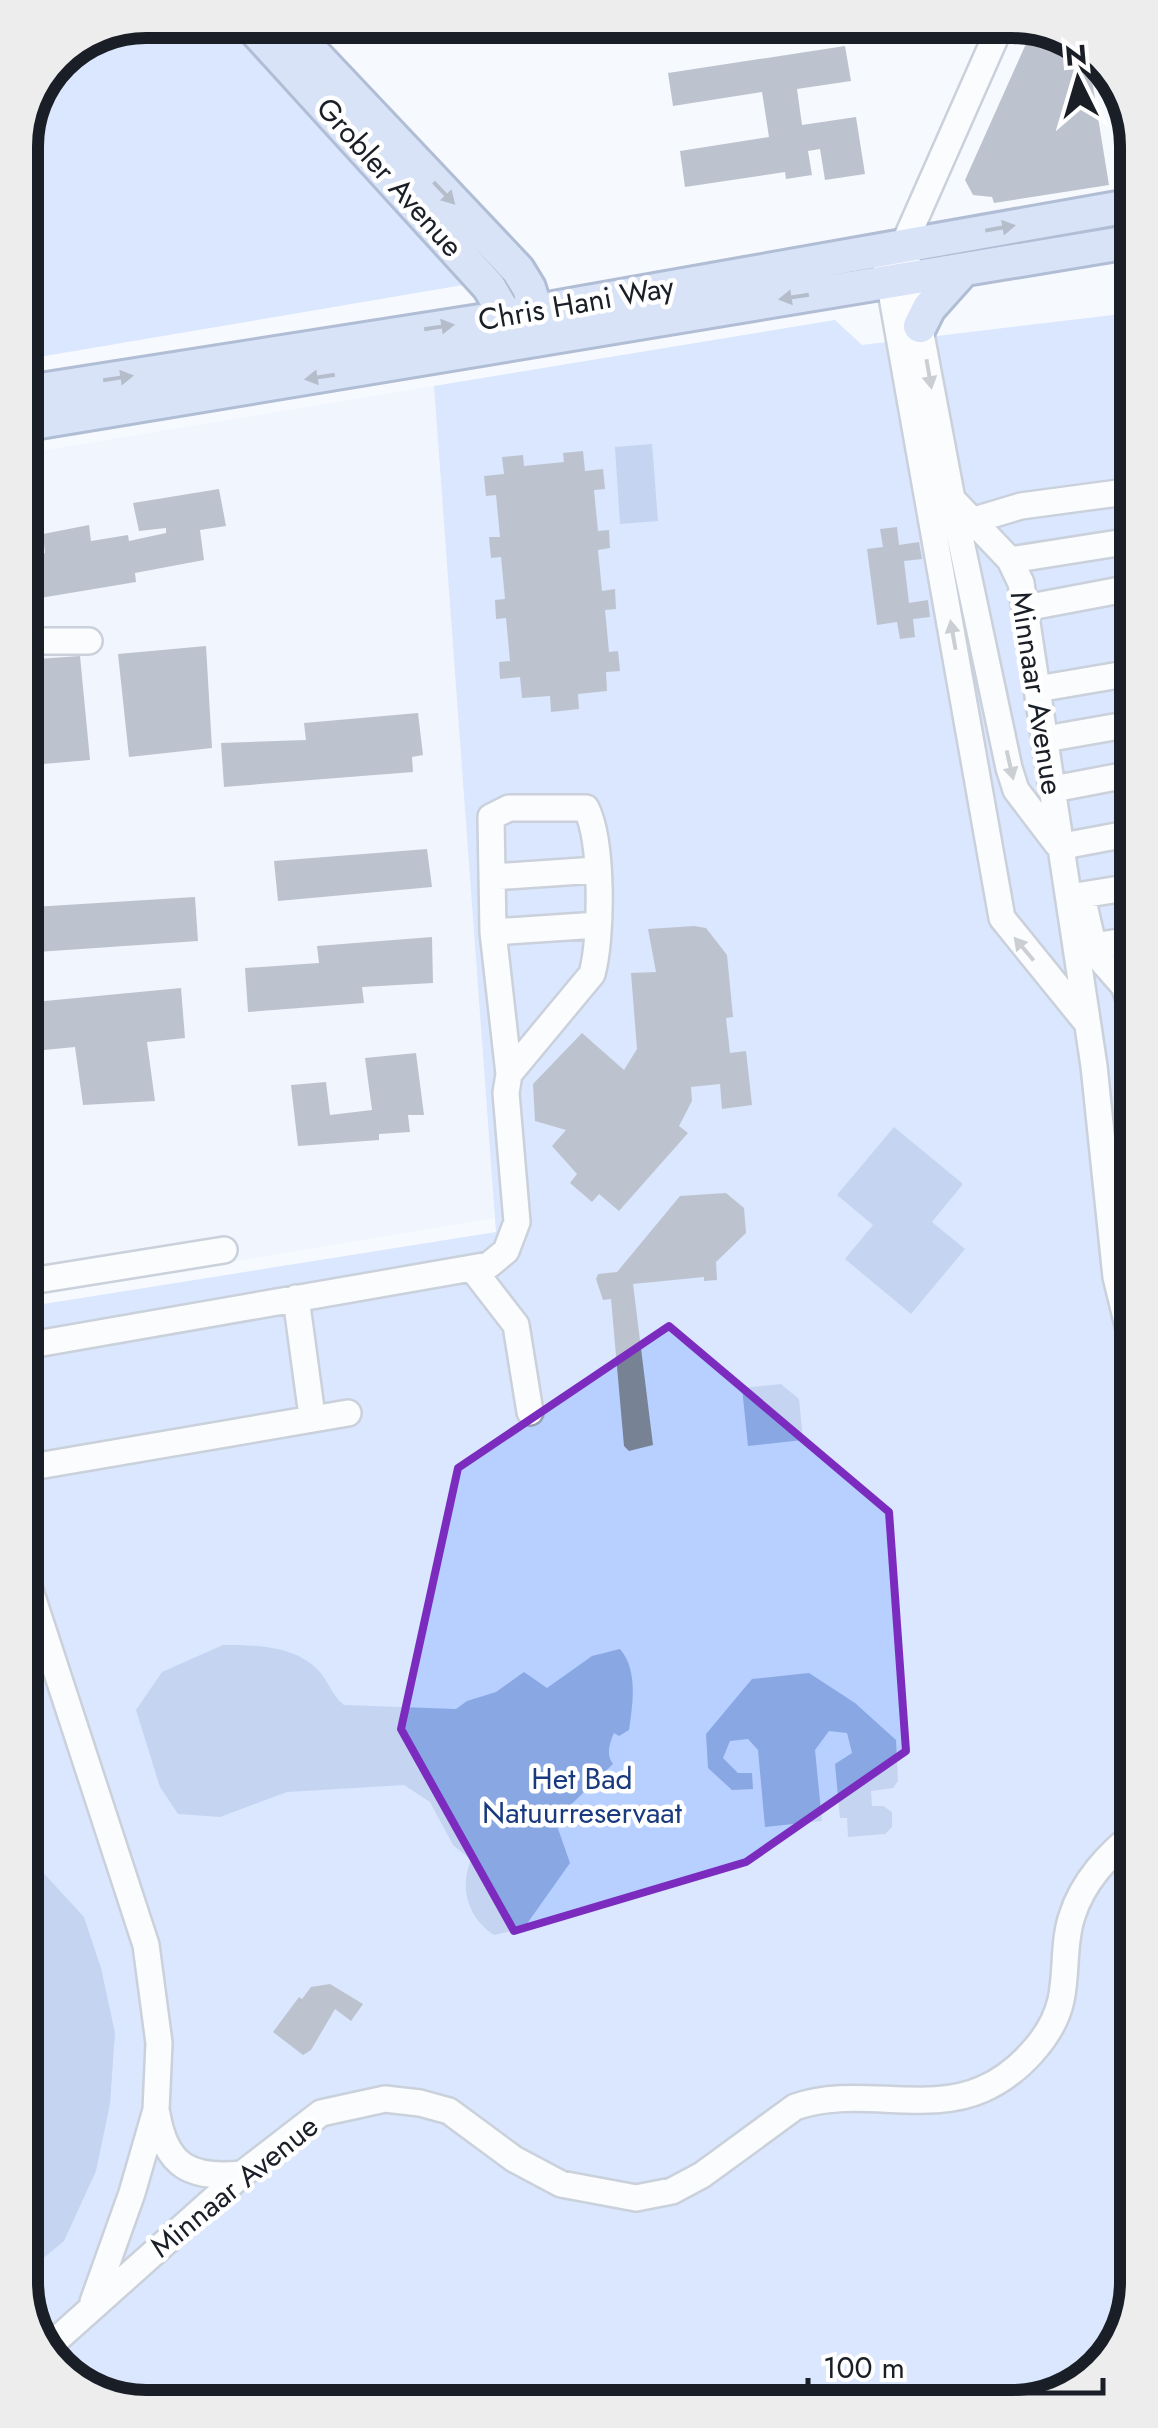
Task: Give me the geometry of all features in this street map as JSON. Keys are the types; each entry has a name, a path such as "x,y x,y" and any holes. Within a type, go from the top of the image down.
{"main road":[{"name":"Grobler Avenue","path":"272,38 527,327"},
{"name":"Chris Hani Way","path":"527,327 894,246 1120,208"},
{"name":"Chris Hani Way","path":"38,392 270,368 527,327 900,280 1120,243"},
{"path":"1063,252 1102,253 1120,259"},
{"path":"920,326 929,308 963,270"},
{"name":"Chris Hani Way","path":"38,421 270,368"}],"street":[{"path":"997,38 894,246 1002,918 1085,1014 1120,1005"},
{"path":"900,280 920,326 952,499 1016,790 1067,846"},
{"path":"971,521 1021,506 1120,493"},
{"name":"Minnaar Avenue","path":"952,499 1010,560 1030,607 1067,846 1120,1293"},
{"path":"1010,560 1120,543"},
{"path":"1120,590 1030,607 1057,736 1067,846 1093,946 1120,985"},
{"path":"38,641 89,640"},
{"path":"1049,687 1120,676"},
{"path":"1057,736 1120,726"},
{"path":"1064,787 1120,776"},
{"path":"38,1344 488,1265 506,1251 517,1222 506,1094 509,1074 493,932 490,816 509,808 586,808 592,819 598,925 592,974 509,1074"},
{"path":"1067,846 1120,835"},
{"path":"492,877 596,870"},
{"path":"1082,894 1120,889"},
{"path":"493,932 598,925"},
{"path":"1093,946 1120,942"},
{"path":"38,1280 224,1250"},
{"path":"472,1268 516,1325 530,1412"},
{"path":"296,1298 312,1416"},
{"path":"38,1466 312,1416 348,1413"},
{"path":"38,1615 146,1944 159,2043 156,2110 160,2136 174,2161 212,2177 242,2174"},
{"name":"Minnaar Avenue","path":"55,2340 242,2174 321,2114 386,2099 449,2112 514,2160 561,2184 636,2198 672,2191 687,2183 794,2108 811,2102 834,2097 931,2099 970,2095 1008,2076 1043,2036 1061,2003 1070,1919 1085,1884 1120,1848"},
{"path":"92,2305 132,2193 156,2110"}],"highlighted area":[{"path":"669,1326 889,1512 906,1751 746,1862 514,1931 401,1729 458,1468"}],"shaded area":[{"path":"434,386 495,1218 38,1294 38,451"},
{"path":"652,444 658,521 620,524 615,447"},
{"path":"894,1127 963,1184 932,1222 965,1249 911,1314 845,1259 873,1225 837,1195"},
{"path":"781,1384 799,1399 803,1440 748,1446 742,1388"},
{"path":"223,1645 259,1646 295,1654 319,1671 344,1705 456,1709 467,1701 496,1692 524,1672 547,1688 592,1656 620,1649 632,1677 629,1730 619,1736 614,1733 609,1749 613,1764 555,1820 570,1863 524,1928 494,1935 478,1920 468,1902 466,1881 471,1860 453,1845 430,1802 404,1785 287,1792 220,1817 178,1814 160,1787 136,1710 162,1672"},
{"path":"809,1673 855,1703 896,1740 898,1781 893,1788 871,1791 872,1806 883,1806 892,1812 892,1827 885,1834 848,1837 847,1818 840,1818 835,1764 852,1753 847,1733 829,1731 815,1750 822,1821 765,1827 758,1750 748,1739 730,1741 723,1758 738,1773 752,1773 753,1789 732,1790 708,1768 706,1734 752,1679"},
{"path":"38,1867 84,1917 101,1968 115,2033 110,2104 96,2171 64,2241 38,2263"}],"green space":[{"path":"146,38 238,38 469,284 38,357 38,139 46,104 69,69 104,46"},
{"name":"Het Bad Natuurreservaat","path":"1120,314 1120,2282 1115,2317 1084,2364 1054,2382 1012,2390 139,2390 104,2382 69,2359 52,2336 40,2303 38,2282 38,1305 496,1232 434,386 835,320 862,345"}],"building":[{"path":"1028,39 1066,52 1090,70 1109,185 994,203 992,197 973,195 965,180"},
{"path":"845,46 851,81 797,89 802,125 856,117 865,174 825,180 820,149 808,151 812,175 786,179 785,172 685,187 680,151 769,137 762,92 673,106 668,73"},
{"path":"583,451 585,471 603,469 605,489 594,490 598,531 609,530 610,548 598,550 602,591 615,589 616,609 605,610 609,652 618,651 620,671 606,672 607,691 578,694 579,709 551,712 550,696 522,698 520,677 500,679 499,662 510,661 506,618 496,619 495,600 505,599 501,557 491,558 489,537 500,537 496,495 486,496 484,476 504,474 502,457 523,455 524,466 564,462 563,453"},
{"path":"219,489 226,526 200,530 204,560 135,573 136,582 38,598 38,554 45,553 43,534 89,525 91,541 128,535 129,541 166,533 166,528 139,531 133,503"},
{"path":"897,527 899,545 919,542 922,559 904,561 909,603 928,600 930,617 913,619 915,637 900,639 897,622 877,625 867,549 883,547 880,529"},
{"path":"206,646 212,748 129,757 118,654"},
{"path":"80,656 90,760 43,764 38,659"},
{"path":"418,713 423,755 412,757 413,772 224,787 221,743 306,740 304,723"},
{"path":"427,849 432,887 278,901 274,861"},
{"path":"195,897 198,941 38,952 38,907"},
{"path":"706,928 727,955 733,1017 726,1018 730,1053 746,1051 752,1105 722,1109 720,1084 691,1087 692,1101 679,1126 688,1133 619,1211 599,1194 592,1202 570,1183 577,1174 552,1146 566,1130 535,1121 533,1084 582,1033 624,1070 637,1049 631,973 656,972 648,929"},
{"path":"432,937 433,983 362,987 364,1003 248,1012 245,968 319,963 317,946"},
{"path":"181,988 185,1038 147,1042 155,1101 83,1105 75,1047 44,1050 43,1033 38,1033 38,1002"},
{"path":"416,1053 424,1115 408,1115 410,1132 379,1134 379,1140 298,1146 291,1085 326,1082 330,1115 372,1110 365,1058"},
{"path":"726,1193 744,1208 746,1233 716,1262 717,1280 704,1281 704,1277 633,1284 653,1445 629,1451 624,1446 611,1299 603,1300 596,1279 598,1274 617,1272 680,1196"},
{"path":"330,1984 363,2004 351,2021 335,2009 311,2050 303,2055 273,2032 299,1997 302,1999 311,1987"}]}
